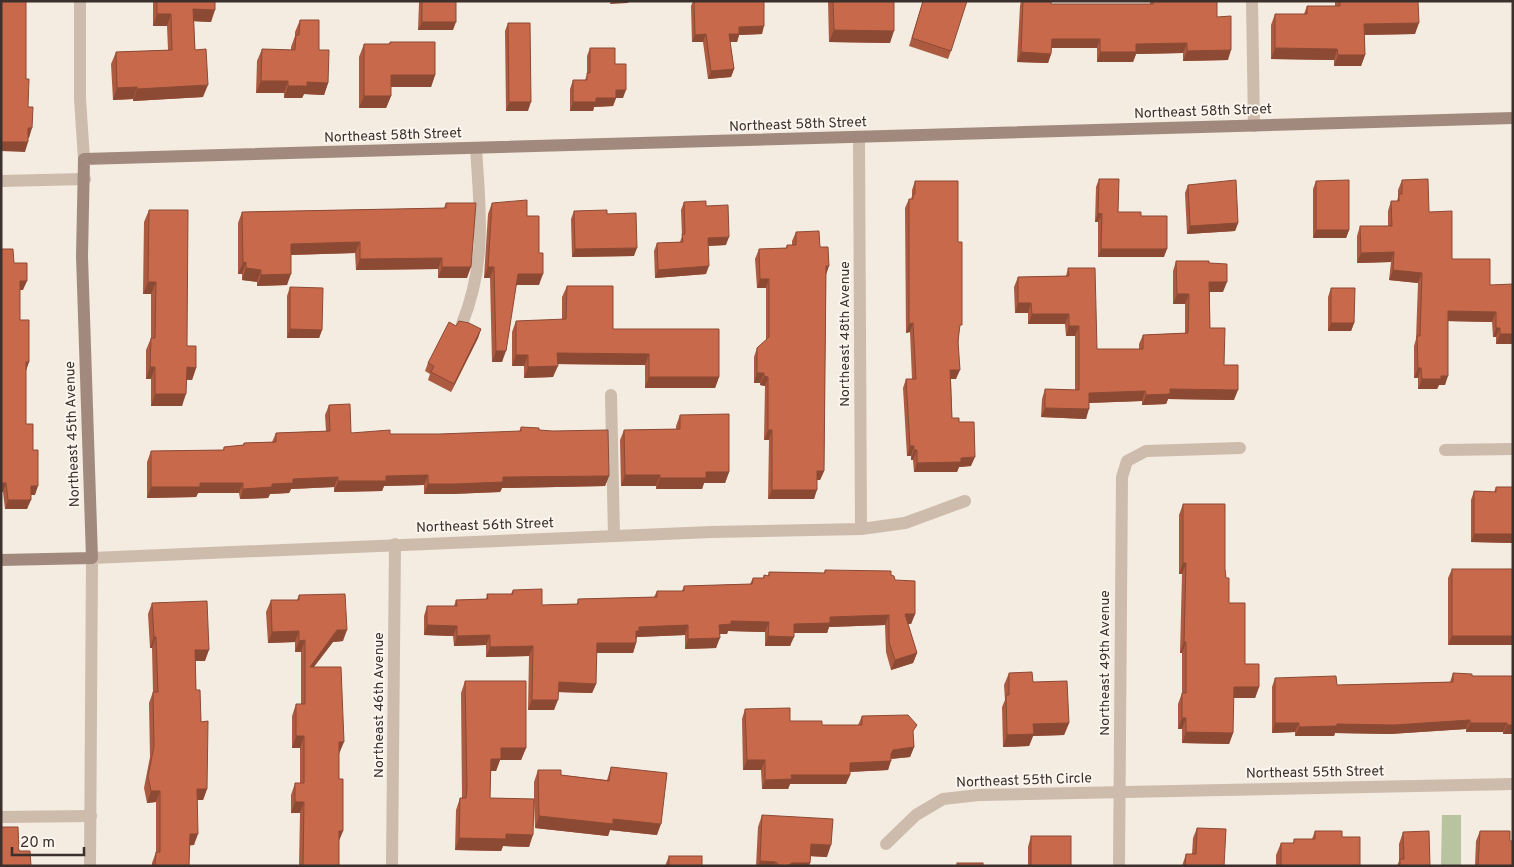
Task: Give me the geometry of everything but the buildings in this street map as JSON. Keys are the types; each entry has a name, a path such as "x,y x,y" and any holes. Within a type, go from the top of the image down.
{"street":[{"name":"Northeast 45th Avenue","path":"80,1 80,99 85,179 82,256 92,558 90,866"},
{"path":"1252,1 1254,126"},
{"name":"Northeast 58th Street","path":"84,159 1513,118"},
{"name":"Northeast 48th Avenue","path":"859,138 860,529"},
{"path":"462,324 472,299 480,262 481,228 476,148"},
{"path":"1,181 85,179"},
{"path":"611,395 614,536"},
{"name":"Northeast 49th Avenue","path":"1119,866 1122,477 1128,461 1146,451 1240,448"},
{"path":"1445,450 1513,449"},
{"name":"Northeast 56th Street","path":"1,560 92,558 614,536 860,529 905,523 965,500"},
{"name":"Northeast 46th Avenue","path":"392,866 395,544"},
{"name":"Northeast 55th Street","path":"1119,792 1513,784"},
{"name":"Northeast 55th Circle","path":"886,844 916,815 943,799 979,795 1119,792"},
{"path":"1,817 91,816"}],"green space":[{"path":"1442,815 1461,815 1461,866 1441,866"}]}
